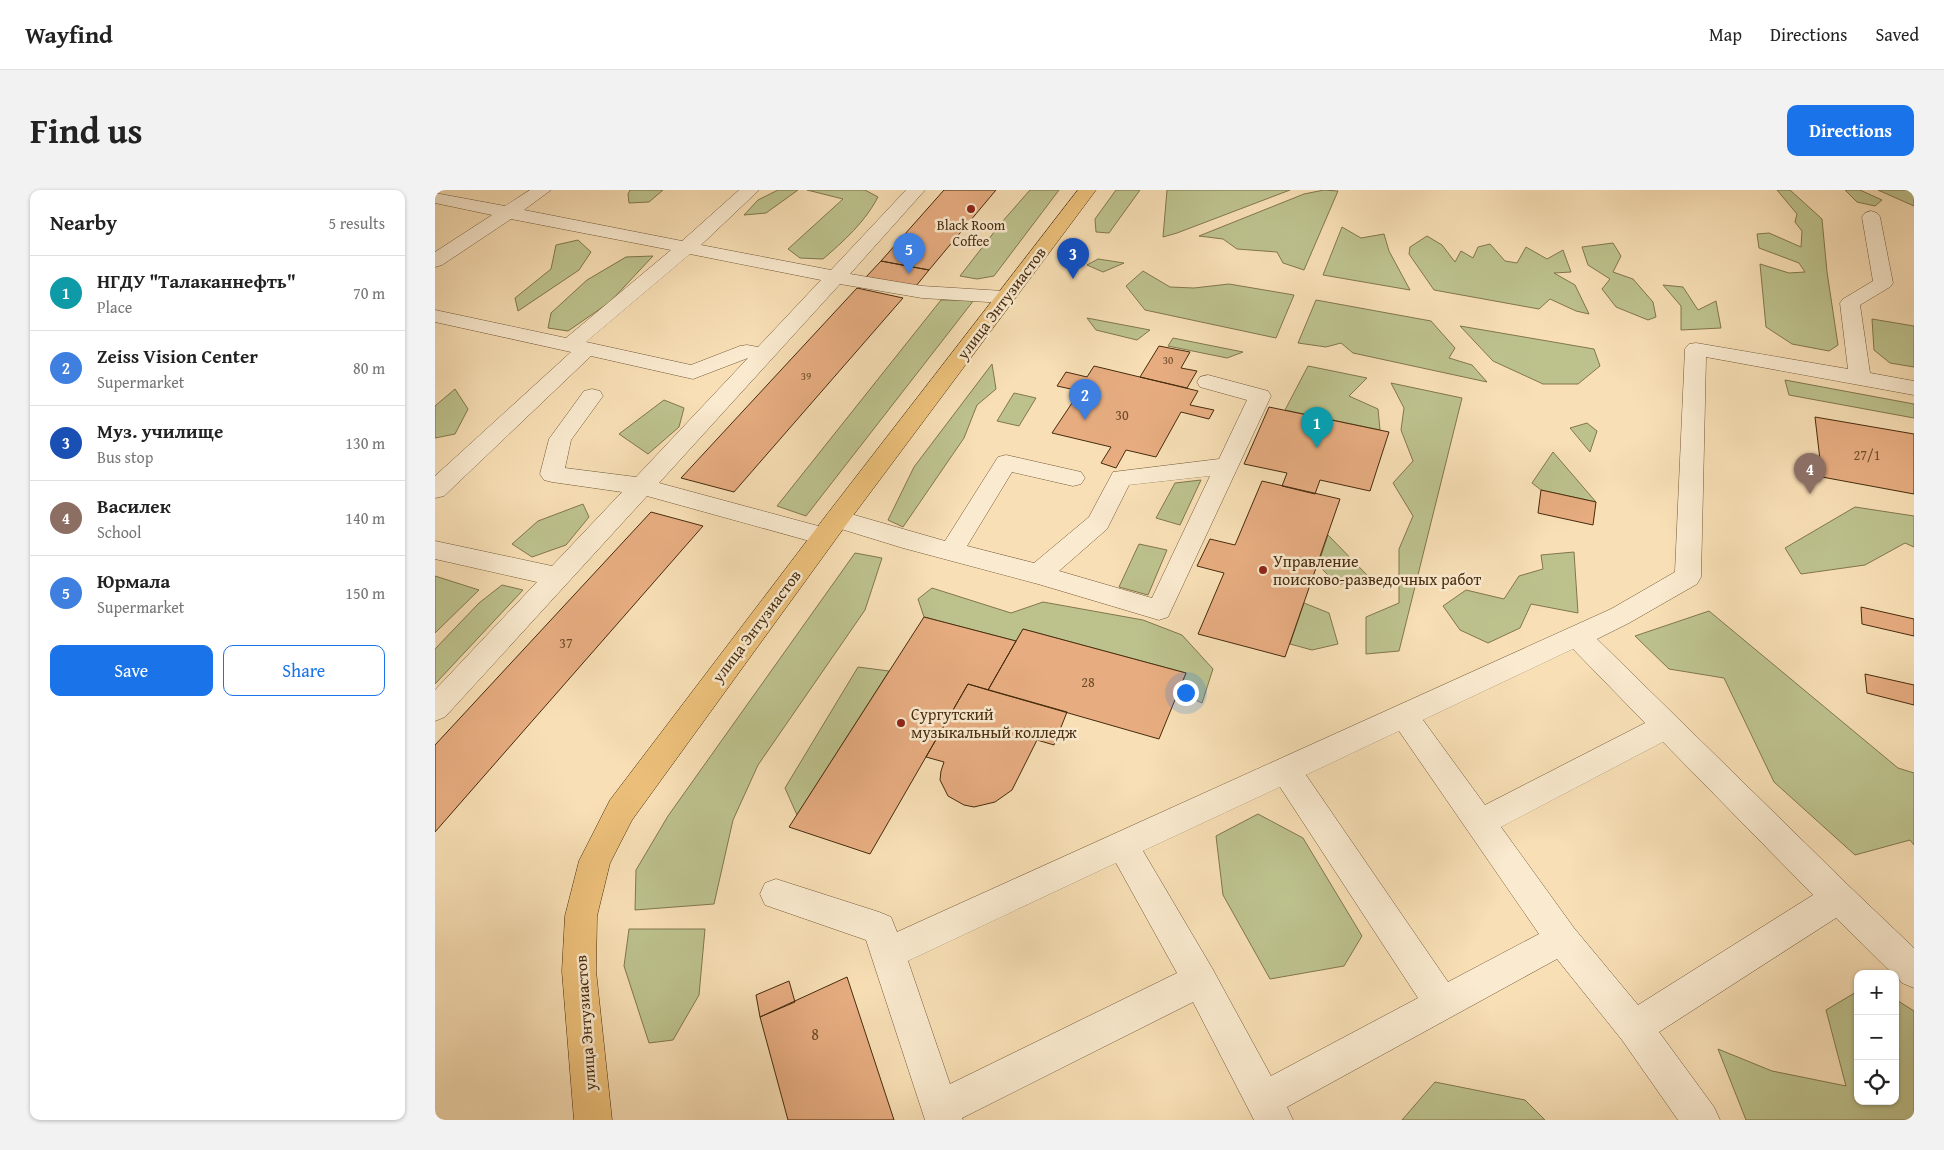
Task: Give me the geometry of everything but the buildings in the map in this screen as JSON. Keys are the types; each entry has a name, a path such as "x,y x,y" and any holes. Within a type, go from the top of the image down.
{"main road":[{"name":"улица Энтузиастов","path":"593,1120 579,971 581,916 595,861 621,810 830,527 1087,190"}],"lane":[{"path":"435,261 543,190"},
{"path":"435,490 578,347 750,190"},
{"path":"435,708 916,190"},
{"path":"435,198 510,211 835,277 922,292 1005,297"},
{"path":"1860,378 1850,303 1883,283 1871,217"},
{"path":"435,316 693,372 747,351 763,355"},
{"path":"888,952 1620,616 1688,577 1696,350 1914,388"},
{"path":"592,396 560,439 552,474 641,486 830,527 903,539 1038,574 1159,610 1260,396 1208,382"},
{"path":"951,550 1006,463 1073,478"},
{"path":"1038,574 1098,523 1121,478 1227,466"},
{"path":"435,550 557,578"},
{"path":"1577,636 1914,972"},
{"path":"1404,716 1563,939 1634,1028 1701,1120"},
{"path":"1480,822 1667,726"},
{"path":"1285,770 1442,1004"},
{"path":"1123,845 1200,980 1269,1110 1442,1004 1563,939"},
{"path":"776,894 879,928 942,1115 1200,980"},
{"path":"1634,1028 1838,898"}],"green space":[{"path":"630,190 663,190 649,202 629,203 628,194"},
{"path":"778,190 798,190 766,213 744,215 758,200"},
{"path":"807,190 865,190 878,197 860,223 823,259 800,258 788,249 843,199"},
{"path":"1030,190 1059,190 994,276 977,279 960,276 1002,222"},
{"path":"1116,190 1140,190 1109,233 1096,232 1095,219"},
{"path":"1167,190 1290,190 1163,237"},
{"path":"1324,190 1338,191 1304,270 1283,263 1277,252 1237,249 1223,239 1199,236 1304,194"},
{"path":"1777,190 1790,190 1822,219 1827,272 1838,345 1829,351 1792,344 1766,327 1760,264 1789,273 1805,272 1799,263 1759,248 1757,234 1769,233 1801,247 1802,231 1795,222 1797,214"},
{"path":"1845,190 1860,190 1882,200 1875,206 1857,202"},
{"path":"1878,190 1914,190 1914,206"},
{"path":"1342,227 1361,238 1384,234 1389,251 1410,290 1323,275"},
{"path":"1427,236 1442,245 1455,262 1461,251 1473,258 1478,247 1490,244 1505,261 1517,263 1526,247 1547,259 1563,250 1571,272 1554,273 1575,285 1589,314 1576,311 1550,299 1539,309 1434,290 1409,254 1410,247"},
{"path":"578,240 591,252 579,270 518,311 515,298 551,269 556,245"},
{"path":"1613,243 1621,256 1613,272 1633,279 1653,302 1656,317 1648,320 1616,307 1602,289 1610,279 1588,265 1582,247"},
{"path":"653,256 610,302 568,331 548,328 551,313 587,280 626,257"},
{"path":"1098,259 1124,263 1103,272 1087,265"},
{"path":"1143,271 1170,287 1194,288 1229,284 1294,295 1276,338 1145,310 1126,286"},
{"path":"1663,285 1683,287 1698,310 1716,301 1721,328 1681,330 1681,306"},
{"path":"941,300 974,300 806,516 777,506"},
{"path":"1316,300 1431,321 1455,348 1449,358 1472,365 1487,382 1353,353 1341,343 1326,347 1298,343"},
{"path":"1087,318 1150,330 1137,340 1096,330"},
{"path":"1872,319 1914,326 1914,367 1890,363 1874,350"},
{"path":"1460,326 1594,349 1600,366 1578,384 1543,384 1493,361"},
{"path":"1173,338 1243,352 1227,358 1168,346"},
{"path":"992,364 996,389 977,405 964,438 903,527 888,520 914,467"},
{"path":"1308,366 1367,378 1349,396 1378,409 1380,430 1285,410"},
{"path":"1785,380 1914,404 1914,418 1789,395"},
{"path":"1391,383 1462,398 1399,651 1366,654 1366,617 1399,603 1399,549 1413,516 1393,483 1413,461 1401,430 1404,408"},
{"path":"455,389 468,409 455,434 435,438 435,406"},
{"path":"1014,393 1036,398 1019,426 997,421"},
{"path":"664,400 684,408 679,427 648,454 619,434"},
{"path":"1587,423 1597,431 1590,452 1570,428"},
{"path":"1553,452 1596,502 1541,490 1532,483"},
{"path":"1201,480 1180,525 1156,518 1175,483"},
{"path":"583,504 589,517 566,545 532,557 512,544 538,521"},
{"path":"1855,507 1914,516 1914,547 1905,543 1865,565 1801,574 1785,548"},
{"path":"1328,535 1368,576 1338,585 1318,565"},
{"path":"1139,544 1167,550 1148,595 1119,587"},
{"path":"1574,552 1578,613 1531,604 1520,628 1488,643 1460,630 1443,606 1466,590 1504,599 1519,576 1543,569 1541,555"},
{"path":"855,553 882,558 865,610 758,765 733,820 714,904 635,910 636,870 668,816"},
{"path":"435,576 479,590 435,633"},
{"path":"502,585 523,590 435,684 435,649 479,603"},
{"path":"932,588 1011,613 1043,602 1143,620 1182,635 1213,669 1202,703 1178,692 1186,673 1023,629 1016,641 924,617 918,599"},
{"path":"1304,603 1329,613 1338,644 1312,650 1290,644"},
{"path":"1709,611 1898,768 1914,773 1914,845 1910,840 1855,855 1774,782 1724,678 1669,669 1635,636"},
{"path":"858,667 889,671 797,815 785,788"},
{"path":"1258,814 1303,838 1362,936 1344,966 1270,979 1223,895 1216,836"},
{"path":"629,929 705,929 699,995 673,1040 649,1043 624,966"},
{"path":"1854,993 1854,1105 1899,1105 1899,1002 1914,1011 1914,1120 1746,1120 1718,1049 1772,1071 1846,1086 1826,1010"},
{"path":"1435,1082 1525,1100 1545,1120 1402,1120"}],"place":[{"name":"Black Room Coffee","path":"971,209"},
{"name":"Юрмала","path":"909,274"},
{"name":"Муз. училище","path":"1073,279"},
{"name":"Zeiss Vision Center","path":"1085,420"},
{"name":"НГДУ \"Талаканнефть\"","path":"1317,448"},
{"name":"Василек","path":"1810,494"},
{"name":"Управление поисково-разведочных работ","path":"1263,570"},
{"name":"Сургутский музыкальный колледж","path":"901,723"}]}
